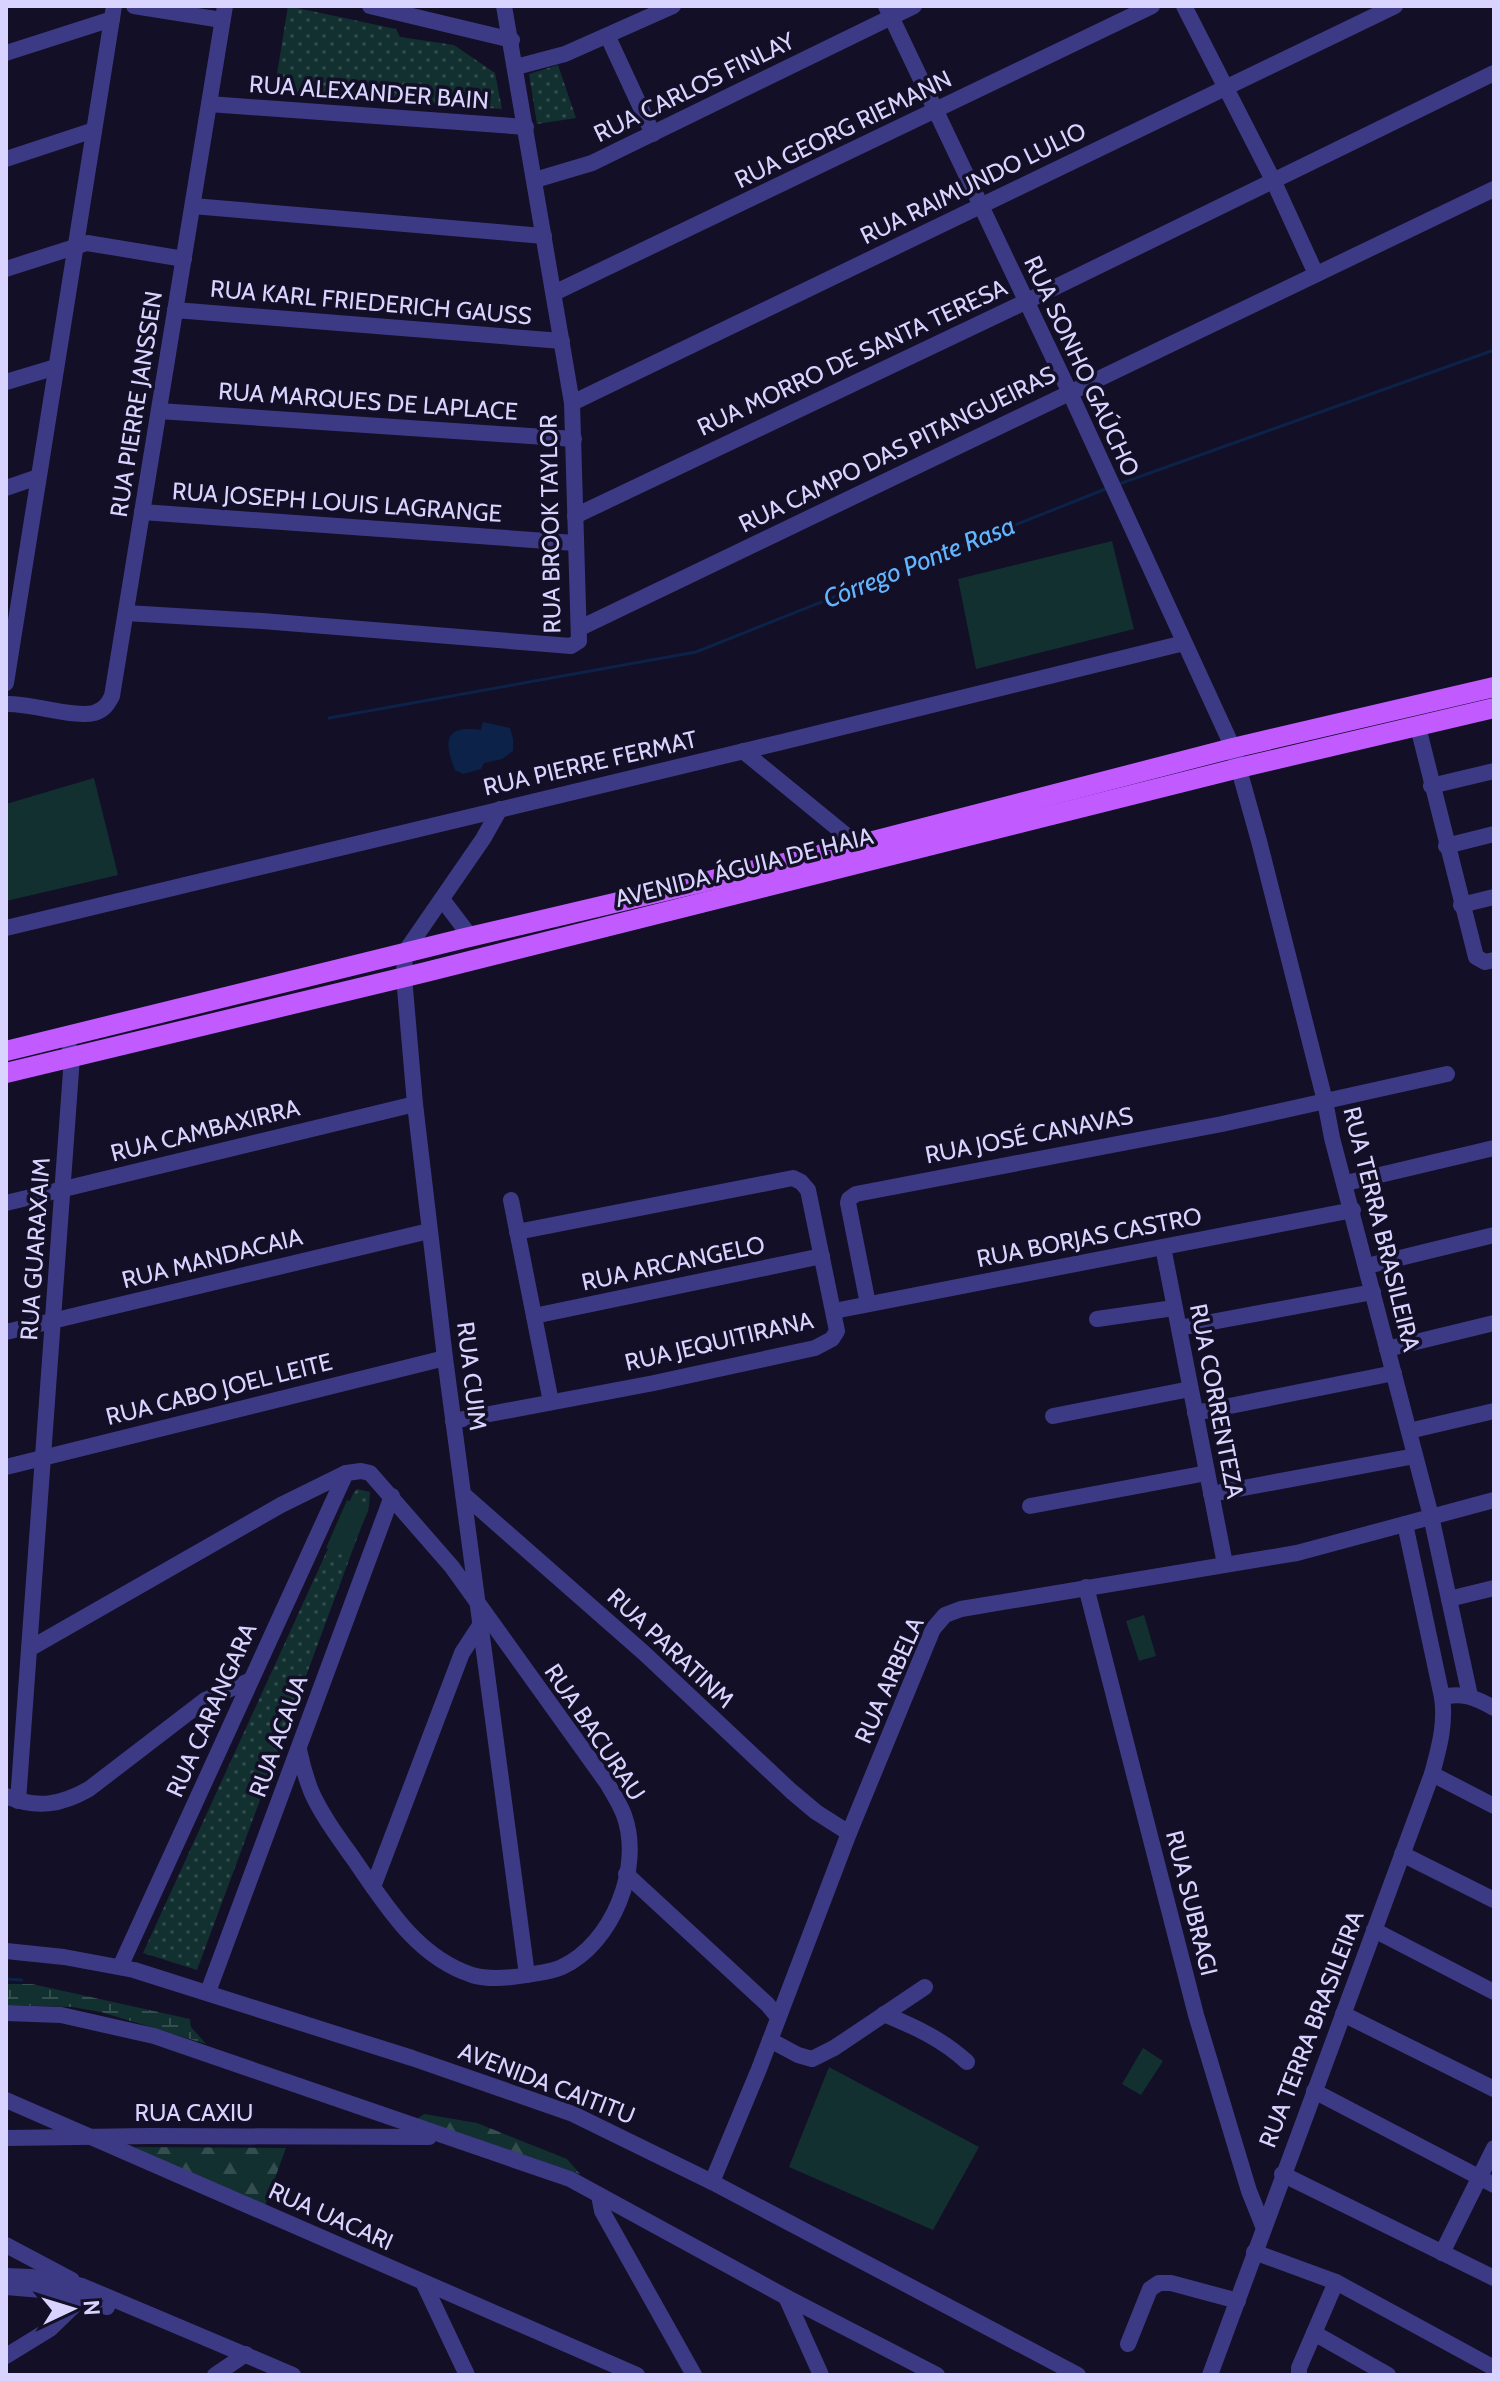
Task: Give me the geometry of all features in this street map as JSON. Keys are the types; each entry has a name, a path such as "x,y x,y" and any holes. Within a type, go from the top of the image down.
{"main road":[{"name":"AVENIDA ÁGUIA DE HAIA","path":"6,1051 470,936 815,856 1233,748 1494,687"},
{"name":"AVENIDA ÁGUIA DE HAIA","path":"6,1073 809,878 1239,768 1494,708"},
{"path":"809,878 820,866 815,856"}],"street":[{"path":"134,6 223,13"},
{"path":"370,6 512,40"},
{"name":"RUA BROOK TAYLOR","path":"126,613 571,646 579,641 572,403 504,6"},
{"path":"516,67 565,54 673,6"},
{"name":"RUA CARLOS FINLAY","path":"535,180 592,163 888,12 914,6"},
{"name":"RUA GEORG RIEMANN","path":"554,293 1152,6"},
{"path":"1184,6 1273,180 1316,274"},
{"name":"RUA RAIMUNDO LULIO","path":"572,403 1395,6"},
{"path":"6,53 113,12"},
{"path":"6,683 13,590 38,477 113,12"},
{"name":"RUA SONHO GAÚCHO","path":"888,12 1070,393 1233,748"},
{"name":"RUA PIERRE JANSSEN","path":"6,704 22,703 84,714 107,706 112,696 223,13"},
{"path":"608,37 653,134"},
{"name":"RUA MORRO DE SANTA TERESA","path":"575,516 1025,302 1494,73"},
{"name":"RUA ALEXANDER BAIN","path":"209,104 526,127"},
{"path":"6,159 94,130"},
{"name":"RUA CAMPO DAS PITANGUEIRAS","path":"580,628 1494,189"},
{"path":"193,206 544,236"},
{"path":"6,269 87,243 184,259"},
{"name":"RUA KARL FRIEDERICH GAUSS","path":"175,310 562,341"},
{"path":"6,382 56,367"},
{"name":"RUA MARQUES DE LAPLACE","path":"159,411 574,439"},
{"path":"6,488 38,477"},
{"name":"RUA JOSEPH LOUIS LAGRANGE","path":"142,512 575,543"},
{"name":"RUA PIERRE FERMAT","path":"6,928 1184,643"},
{"path":"1418,727 1476,957 1485,962 1494,960"},
{"name":"RUA TERRA BRASILEIRA","path":"1233,748 1431,1516 1470,1696"},
{"path":"743,751 858,845"},
{"path":"1431,786 1494,771"},
{"path":"405,952 500,809"},
{"path":"1446,846 1494,834"},
{"path":"1461,905 1494,897"},
{"path":"442,899 470,936"},
{"name":"RUA CUIM","path":"405,952 404,977 429,1231 527,1975"},
{"name":"RUA GUARAXAIM","path":"12,1799 29,1649 55,1321 72,1057 67,1036"},
{"path":"1325,1101 1447,1074"},
{"name":"RUA JOSÉ CANAVAS","path":"868,1304 848,1203 852,1196 1325,1101"},
{"name":"RUA CAMBAXIRRA","path":"6,1203 415,1104"},
{"path":"1346,1183 1494,1148"},
{"name":"RUA JEQUITIRANA","path":"453,1421 815,1348 835,1336 837,1331 808,1190 793,1178 517,1232"},
{"path":"511,1200 551,1402"},
{"name":"RUA BORJAS CASTRO","path":"834,1311 1353,1210"},
{"name":"RUA MANDACAIA","path":"6,1332 429,1231"},
{"path":"1367,1266 1494,1235"},
{"name":"RUA CORRENTEZA","path":"1163,1247 1225,1564"},
{"name":"RUA ARCANGELO","path":"534,1316 822,1256"},
{"path":"1179,1328 1373,1292"},
{"path":"1097,1319 1174,1308"},
{"path":"1387,1349 1494,1323"},
{"name":"RUA CABO JOEL LEITE","path":"6,1467 445,1358"},
{"path":"1195,1413 1394,1373"},
{"path":"1053,1416 1190,1389"},
{"path":"1409,1431 1494,1411"},
{"path":"1211,1494 1415,1456"},
{"path":"29,1649 281,1505 346,1473"},
{"name":"RUA BACURAU","path":"299,1750 312,1793 373,1887 415,1940 435,1957 475,1976 496,1978 560,1968 592,1944 612,1918 626,1874 629,1838 620,1805 452,1567 370,1473 346,1473"},
{"name":"RUA CARANGARA","path":"120,1967 346,1473"},
{"path":"1030,1506 1207,1473"},
{"name":"RUA PARATINM","path":"463,1494 644,1653 791,1791 849,1833"},
{"name":"RUA ACAUA","path":"208,1992 392,1496"},
{"name":"RUA ARBELA","path":"712,2182 849,1833 939,1620 961,1609 1297,1553 1494,1500"},
{"name":"RUA TERRA BRASILEIRA","path":"1210,2375 1432,1774 1444,1724 1442,1697 1405,1524"},
{"name":"RUA SUBRAGI","path":"1086,1587 1196,2015 1249,2191 1263,2226"},
{"path":"1449,1599 1494,1588"},
{"path":"373,1887 462,1653 479,1627"},
{"path":"12,1799 53,1805 69,1800 89,1789 205,1700 251,1680"},
{"path":"1442,1697 1456,1694 1470,1696 1494,1708"},
{"path":"1432,1774 1494,1806"},
{"path":"1402,1854 1494,1900"},
{"path":"626,1874 778,2017"},
{"path":"1374,1930 1494,1992"},
{"name":"AVENIDA CAITITU","path":"6,1951 120,1967 208,1992 528,2096 586,2120 712,2182 1078,2375"},
{"path":"770,2040 812,2059 834,2048 925,1987"},
{"path":"6,2013 61,2015 154,2036 570,2179 812,2311 937,2375"},
{"path":"884,2014 926,2032 967,2062"},
{"path":"1343,2014 1494,2089"},
{"path":"1314,2091 1486,2181"},
{"name":"RUA UACARI","path":"6,2100 637,2375"},
{"path":"383,2137 396,2119"},
{"name":"RUA CAXIU","path":"6,2138 443,2137"},
{"path":"1442,2253 1486,2181 1494,2148"},
{"path":"1282,2174 1494,2278"},
{"path":"599,2195 602,2211 694,2375"},
{"path":"617,2236 631,2212"},
{"path":"6,2245 50,2266 82,2292"},
{"path":"1254,2252 1336,2282 1494,2368"},
{"path":"6,2276 31,2277 82,2292 293,2375"},
{"path":"1299,2375 1336,2282"},
{"path":"1128,2344 1150,2289 1159,2283 1171,2283 1238,2301"},
{"path":"424,2284 467,2375"},
{"path":"6,2287 82,2292"},
{"path":"6,2356 50,2329 82,2292"},
{"path":"786,2297 821,2375"},
{"path":"803,2336 812,2311"},
{"path":"1314,2333 1388,2375"},
{"path":"215,2375 242,2357"},
{"path":"242,2357 271,2375"}],"green space":[{"path":"288,6 396,29 400,37 454,45 495,73 502,109 274,92"},
{"path":"558,65 576,118 537,124 529,74"},
{"path":"1112,541 1134,629 976,669 958,579"},
{"path":"94,778 118,875 6,901 6,804"},
{"path":"357,1489 370,1492 369,1506 197,1970 143,1953 353,1494"},
{"path":"347,1500 369,1509 348,1557 326,1548"},
{"path":"1144,1615 1156,1656 1139,1661 1126,1621"},
{"path":"6,1984 32,1984 190,2019 191,2027 206,2044 101,2012 72,2007 6,2005"},
{"path":"1143,2048 1163,2061 1141,2095 1122,2084"},
{"path":"829,2067 979,2147 933,2230 789,2167"},
{"path":"424,2114 477,2123 567,2159 580,2174 417,2119"},
{"path":"134,2147 286,2148 264,2208"}],"water":[{"path":"483,722 510,728 513,751 502,759 484,763 481,769 463,774 455,770 451,759 450,737 460,730 481,730"}],"waterway":[{"name":"Córrego Ponte Rasa","path":"1119,484 1494,350"},
{"name":"Córrego Ponte Rasa","path":"329,718 696,652 1108,488"},
{"path":"6,1979 22,1980"}]}
